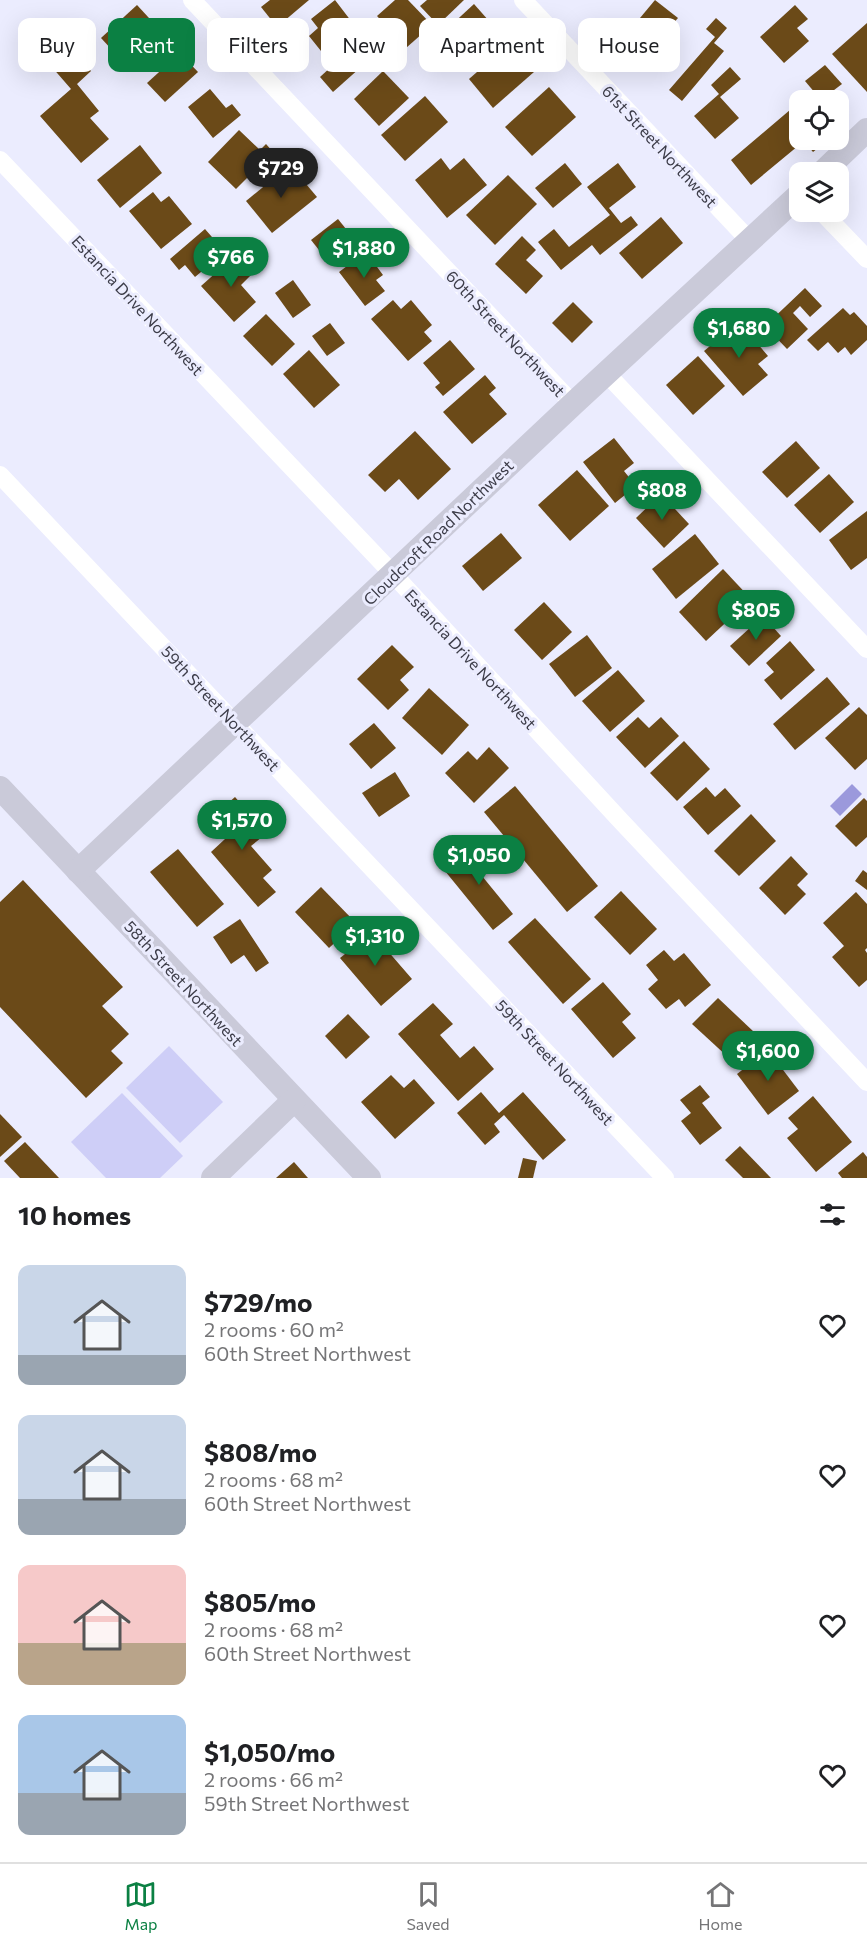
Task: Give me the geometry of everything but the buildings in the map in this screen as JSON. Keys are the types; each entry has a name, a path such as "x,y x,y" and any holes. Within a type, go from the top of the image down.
{"street":[{"name":"60th Street Northwest","path":"192,0 573,404"},
{"name":"61st Street Northwest","path":"523,0 749,240"},
{"path":"833,162 867,130"},
{"name":"Estancia Drive Northwest","path":"0,160 393,574 620,820 867,1082"},
{"name":"Cloudcroft Road Northwest","path":"78,871 606,373 789,204"},
{"path":"832,222 867,259"},
{"path":"606,373 867,649"},
{"name":"59th Street Northwest","path":"0,475 665,1178"},
{"name":"58th Street Northwest","path":"0,788 369,1178"},
{"path":"213,1178 294,1100"}],"shaded area":[{"path":"169,1046 223,1102 180,1143 126,1088"},
{"path":"122,1093 183,1156 160,1178 106,1178 71,1142"}],"water":[{"path":"852,784 862,794 840,816 830,806"}]}
